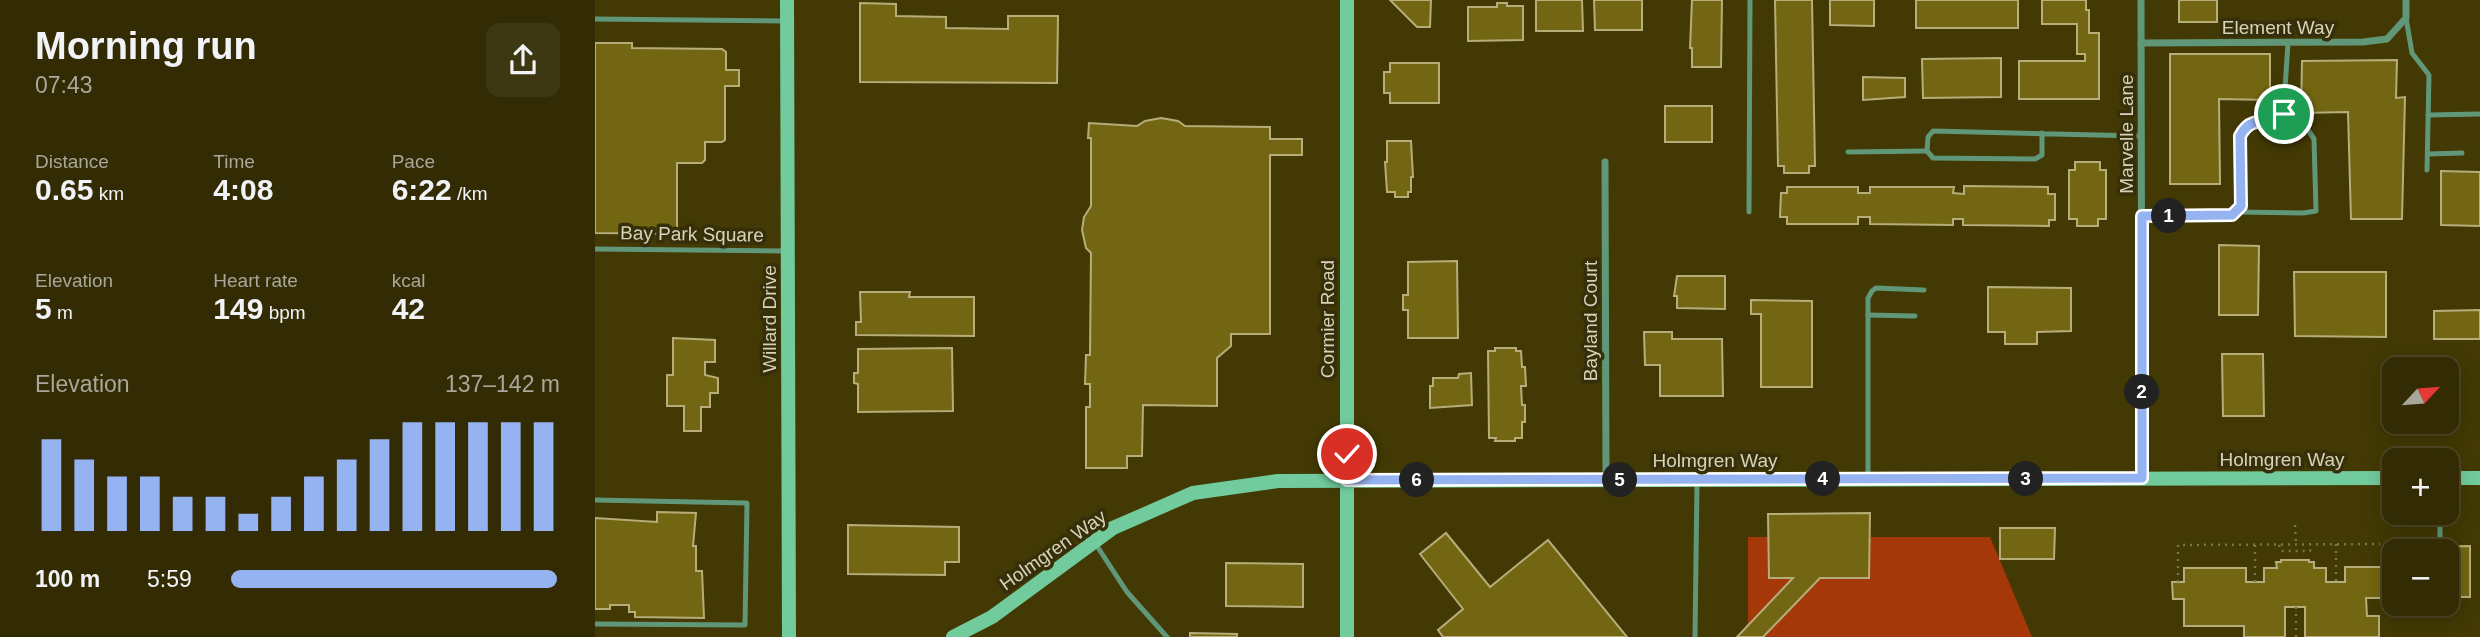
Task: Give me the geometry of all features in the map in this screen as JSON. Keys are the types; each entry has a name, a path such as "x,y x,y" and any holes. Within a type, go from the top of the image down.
{"street":[{"name":"Willard Drive","path":"787,0 789,637"},
{"name":"Cormier Road","path":"1347,0 1347,637"},
{"name":"Marvelle Lane","path":"2141,0 2142,478"},
{"path":"2406,0 2406,18"},
{"name":"Element Way","path":"2141,43 2363,42 2387,39 2406,18"},
{"name":"Bayland Court","path":"1605,162 1606,480"},
{"name":"Holmgren Way","path":"953,637 992,617 1114,528 1192,493 1278,481 2382,478"},
{"path":"2459,478 2480,478"}],"lane":[{"path":"1749,212 1750,0"},
{"path":"2406,18 2412,53 2428,75 2427,170"},
{"path":"595,19 787,21"},
{"path":"2142,216 2232,215 2237,212 2241,206 2240,136 2245,126 2251,122 2279,123 2283,120 2288,43"},
{"path":"2237,212 2316,211 2314,139 2308,130 2284,114"},
{"path":"2428,115 2480,114"},
{"path":"2042,133 2042,155 2035,159 1933,158 1927,151 1928,137 1933,131 2042,133 2141,136"},
{"path":"1848,152 1927,151"},
{"path":"2428,154 2462,153"},
{"name":"Bay Park Square","path":"595,249 788,251"},
{"path":"1868,479 1868,298 1876,288 1924,290"},
{"path":"1868,315 1915,316"},
{"path":"1695,637 1697,480"},
{"path":"595,500 747,503 745,625 595,624"},
{"path":"2440,525 2440,537"},
{"path":"1095,542 1127,592 1167,637"}],"path":[{"path":"2295,526 2296,544"},
{"path":"2279,545 2281,551 2310,551 2311,544"},
{"path":"2336,544 2336,582"},
{"path":"2178,582 2178,545 2379,544"},
{"path":"2255,545 2255,582"},
{"path":"2296,607 2296,637"}],"shaded area":[{"path":"1870,513 1869,537 1990,537 2032,637 1737,637 1748,623 1748,537 1768,537 1768,514"}],"building":[{"path":"1390,0 1431,0 1430,27 1417,27"},
{"path":"1536,0 1582,0 1583,31 1536,31"},
{"path":"1594,0 1642,0 1642,30 1595,30"},
{"path":"1692,0 1722,0 1721,67 1692,67"},
{"path":"1775,0 1812,0 1815,166 1809,166 1809,173 1784,173 1784,166 1778,166"},
{"path":"1830,0 1874,0 1874,26 1830,25"},
{"path":"1916,0 2018,0 2018,28 1916,28"},
{"path":"2042,0 2086,0 2089,33 2099,33 2099,99 2019,99 2019,61 2085,61 2085,54 2077,54 2077,24 2042,24"},
{"path":"2179,0 2217,0 2217,22 2179,22"},
{"path":"860,3 896,4 896,16 946,17 946,28 1008,29 1008,16 1058,16 1057,83 860,82"},
{"path":"1497,3 1523,6 1523,40 1468,41 1468,7 1497,7"},
{"path":"595,43 632,43 632,48 722,49 726,52 726,70 739,70 739,86 725,86 725,140 705,142 705,160 702,163 677,163 677,234 595,233"},
{"path":"2170,54 2270,54 2270,100 2219,99 2220,184 2170,184"},
{"path":"2001,58 2001,97 1923,98 1922,59"},
{"path":"2397,60 2396,98 2405,97 2402,219 2351,219 2348,112 2301,113 2302,61"},
{"path":"1390,63 1439,63 1439,103 1390,103 1390,93 1384,93 1384,72 1390,72"},
{"path":"1863,77 1905,78 1905,97 1863,100"},
{"path":"1665,106 1712,106 1712,142 1665,142"},
{"path":"1161,118 1178,121 1185,126 1270,127 1270,139 1302,139 1302,155 1270,155 1270,334 1231,334 1231,346 1217,358 1217,406 1143,405 1142,456 1127,456 1127,468 1086,468 1086,407 1090,407 1090,384 1085,384 1086,355 1090,355 1091,253 1086,248 1082,230 1084,217 1091,206 1089,123 1137,126 1145,121"},
{"path":"1387,141 1411,141 1413,177 1408,197 1395,197 1395,192 1387,192"},
{"path":"2075,162 2100,162 2100,170 2106,170 2106,219 2098,219 2098,226 2077,226 2077,219 2069,219 2069,170 2075,170"},
{"path":"2441,171 2480,172 2480,226 2441,225"},
{"path":"1964,186 2048,187 2048,194 2055,194 2055,220 2049,220 2049,226 1963,225 1963,219 1953,219 1953,225 1870,224 1870,217 1858,217 1858,224 1787,224 1787,217 1780,217 1781,193 1787,193 1787,187 1858,187 1858,193 1870,193 1870,187 1954,187 1953,193 1964,194"},
{"path":"2219,245 2259,246 2258,315 2219,315"},
{"path":"1457,261 1458,338 1408,338 1408,310 1403,310 1403,295 1408,295 1408,262"},
{"path":"2294,272 2386,272 2386,337 2295,336"},
{"path":"1677,276 1725,276 1725,309 1677,308 1677,296 1674,296"},
{"path":"1988,287 2071,288 2071,331 2037,332 2037,344 2005,344 2005,332 1988,332"},
{"path":"860,292 910,292 909,297 974,297 974,336 856,335 856,322 861,322"},
{"path":"1751,300 1812,301 1812,387 1761,387 1761,314 1751,314"},
{"path":"2480,310 2480,339 2434,339 2434,311"},
{"path":"1644,332 1672,332 1672,339 1722,339 1723,396 1660,396 1660,365 1645,365"},
{"path":"673,338 715,340 715,362 705,362 705,375 718,378 718,393 710,393 710,407 701,407 701,431 684,431 684,406 667,406 667,375 673,375"},
{"path":"952,348 953,411 858,412 858,384 854,383 854,373 858,373 858,349"},
{"path":"1495,348 1516,348 1516,351 1521,351 1522,367 1525,367 1526,386 1521,386 1525,422 1522,422 1522,438 1515,438 1515,441 1495,441 1496,438 1489,438 1488,351 1495,351"},
{"path":"2222,354 2263,354 2264,416 2223,416"},
{"path":"1471,373 1472,405 1430,408 1430,386 1433,386 1433,378 1458,378 1459,374"},
{"path":"657,512 696,513 693,546 696,546 696,571 702,571 704,618 635,617 635,612 629,612 629,605 610,605 610,609 595,609 595,518 657,522"},
{"path":"1870,513 1869,578 1820,578 1763,637 1737,637 1793,578 1769,578 1768,514"},
{"path":"848,525 959,527 959,562 945,562 945,575 848,574"},
{"path":"2000,528 2055,528 2054,559 2000,559"},
{"path":"1446,533 1490,587 1548,540 1627,637 1443,637 1438,630 1463,609 1420,554"},
{"path":"2459,546 2470,546 2470,597 2459,597"},
{"path":"2276,562 2314,562 2314,568 2326,568 2326,582 2345,582 2345,567 2382,567 2382,598 2366,598 2367,616 2379,616 2379,637 2305,637 2305,607 2285,607 2285,637 2244,637 2244,626 2184,626 2184,599 2173,599 2172,582 2184,582 2184,568 2246,568 2246,582 2264,582 2264,568 2277,568"},
{"path":"1226,563 1303,564 1303,607 1226,606"},
{"path":"1190,633 1237,634 1237,637 1190,637"}],"route":[{"path":"1347,454 1347,480 2142,478 2142,216 2232,215 2237,212 2241,206 2240,136 2245,126 2251,122 2279,123 2284,114"}]}
